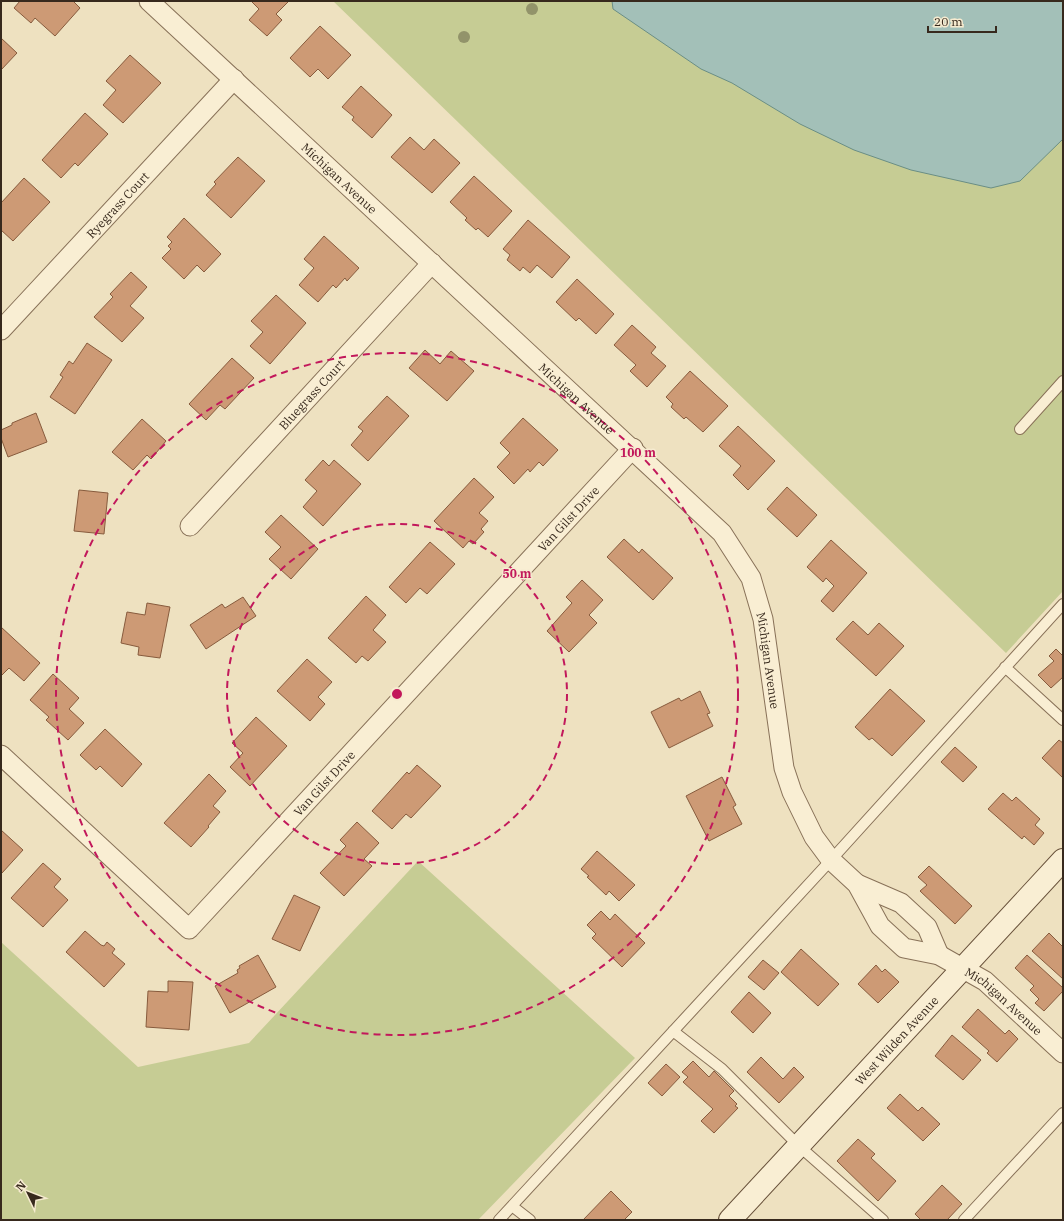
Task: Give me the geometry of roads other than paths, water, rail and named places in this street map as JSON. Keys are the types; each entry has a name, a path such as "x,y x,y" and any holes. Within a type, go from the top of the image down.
{"street":[{"name":"Michigan Avenue","path":"149,1 633,448 722,533 751,578 763,619 784,768 801,812 814,837 832,860 857,884 880,926 904,948 921,953 938,955 985,981 1063,1053"},
{"name":"Ryegrass Court","path":"1,330 234,79"},
{"name":"Bluegrass Court","path":"190,526 432,263"},
{"name":"Van Gilst Drive","path":"1,755 189,929 633,448"},
{"name":"West Wilden Avenue","path":"730,1220 1063,860"},
{"name":"Michigan Avenue","path":"857,884 901,903 927,927 938,955"}],"lane":[{"path":"1020,429 1063,381"},
{"path":"499,1220 832,860 1063,604"},
{"path":"1005,667 1063,720"},
{"path":"673,1031 722,1069 799,1146 883,1220"},
{"path":"964,1220 1063,1113"},
{"path":"512,1206 530,1220"}],"water":[{"path":"612,1 1063,1 1063,139 1020,181 991,188 911,170 854,150 800,124 732,83 701,69 613,9"}]}
